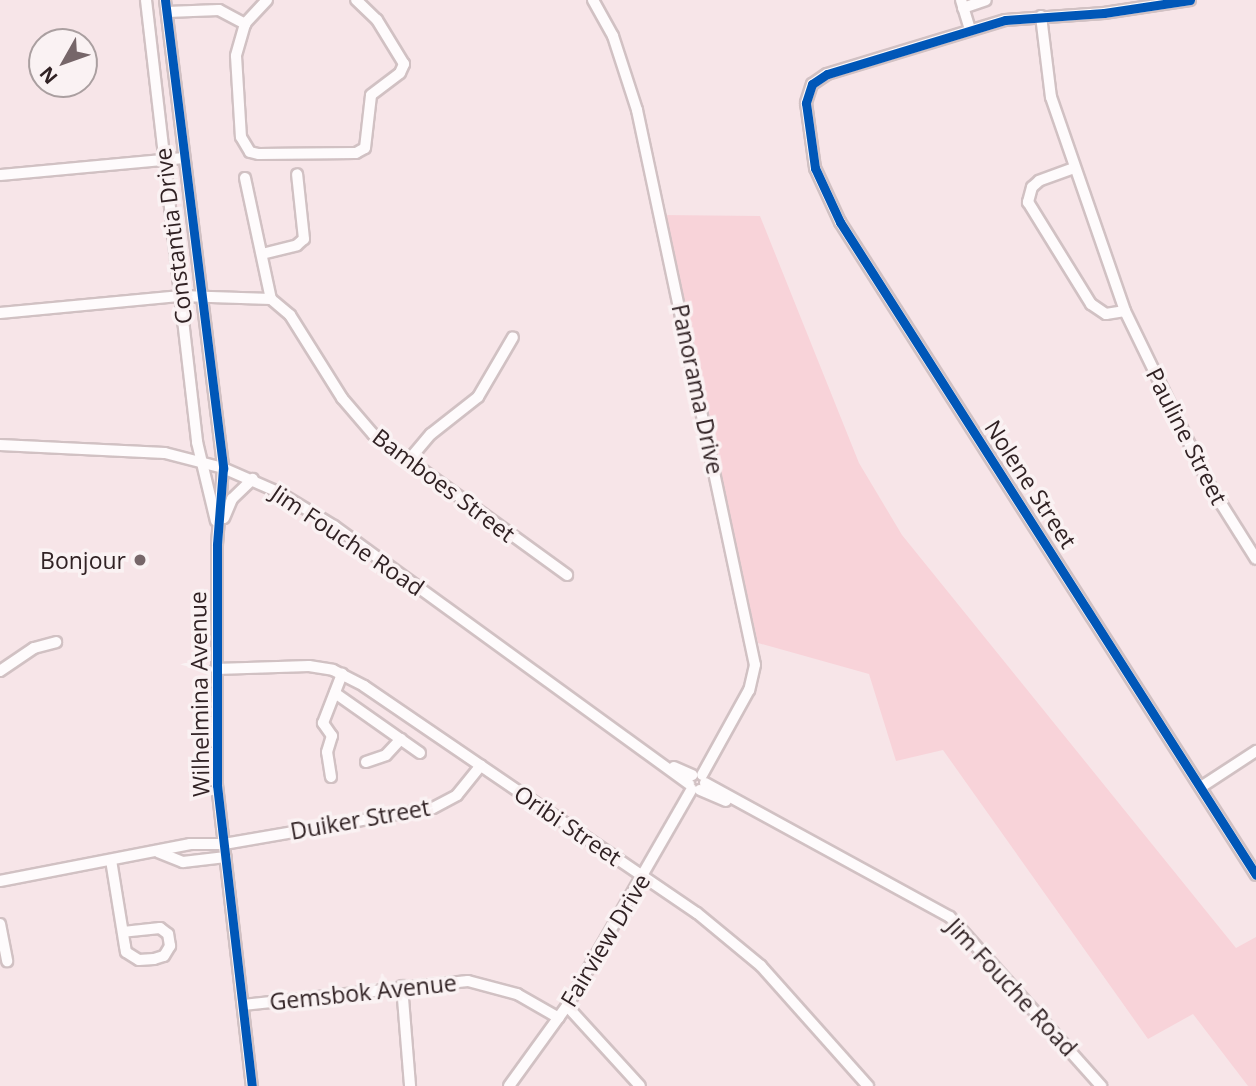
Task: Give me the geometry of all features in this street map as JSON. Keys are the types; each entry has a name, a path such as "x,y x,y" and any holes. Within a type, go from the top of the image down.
{"street":[{"name":"Constantia Drive","path":"146,0 201,461"},
{"path":"267,0 244,24 236,56 244,146 259,154 356,153 366,144 371,95 400,73 404,64 377,20 356,0"},
{"name":"Panorama Drive","path":"593,0 621,57 637,110 755,665 749,690 697,783"},
{"path":"986,0 962,4 970,29 1041,16 1104,13 1190,0"},
{"name":"Constantia Drive","path":"166,6 223,468"},
{"path":"166,6 219,10 244,24"},
{"name":"Pauline Street","path":"1041,16 1045,72 1074,168 1125,311 1210,486 1256,559"},
{"name":"Nolene Street","path":"970,29 827,74 812,84 806,103 815,168 840,222 1256,875"},
{"path":"0,175 184,158"},
{"path":"1074,168 1040,181 1032,187 1028,202 1091,304 1106,314 1125,311"},
{"path":"262,254 297,245 304,239 297,174"},
{"path":"0,313 181,296 271,299 245,178"},
{"name":"Bamboes Street","path":"271,299 290,315 350,407 373,434 567,575"},
{"path":"408,461 431,434 478,397 513,337"},
{"name":"Jim Fouche Road","path":"0,445 156,452 201,461 253,480 334,526 649,756 950,917 1101,1086"},
{"name":"Wilhelmina Avenue","path":"201,461 218,532"},
{"name":"Wilhelmina Avenue","path":"223,468 218,532 217,785 253,1086"},
{"path":"218,532 229,504 253,480"},
{"path":"0,671 34,648 57,642"},
{"name":"Oribi Street","path":"216,669 309,666 342,674 644,877 761,966 868,1086"},
{"path":"331,777 327,752 332,736 323,723 342,674"},
{"path":"335,693 420,753"},
{"path":"366,762 386,755 401,739"},
{"path":"1200,787 1256,751"},
{"name":"Duiker Street","path":"0,881 205,841 224,844 433,808 457,794 481,765"},
{"name":"Fairview Drive","path":"509,1086 567,1006 697,783"},
{"path":"156,851 183,862 226,857"},
{"path":"111,860 126,952 139,960 164,956 170,946 168,933 160,928 123,932"},
{"path":"0,924 7,961"},
{"name":"Gemsbok Avenue","path":"243,1005 468,981 517,994 559,1017"},
{"path":"402,986 410,1086"},
{"path":"567,1006 640,1086"}],"shaded area":[{"path":"661,215 760,216 859,463 902,535 1236,948 1256,937 1256,1086 1248,1086 1193,1014 1148,1039 943,750 896,761 869,674 758,643"}],"cycle path":[{"path":"165,0 223,468 217,545 217,785 252,1086"},
{"path":"1190,0 1104,13 1005,20 827,74 812,84 806,103 815,168 840,222 1256,875"}],"place":[{"name":"Bonjour","path":"140,560"}]}
